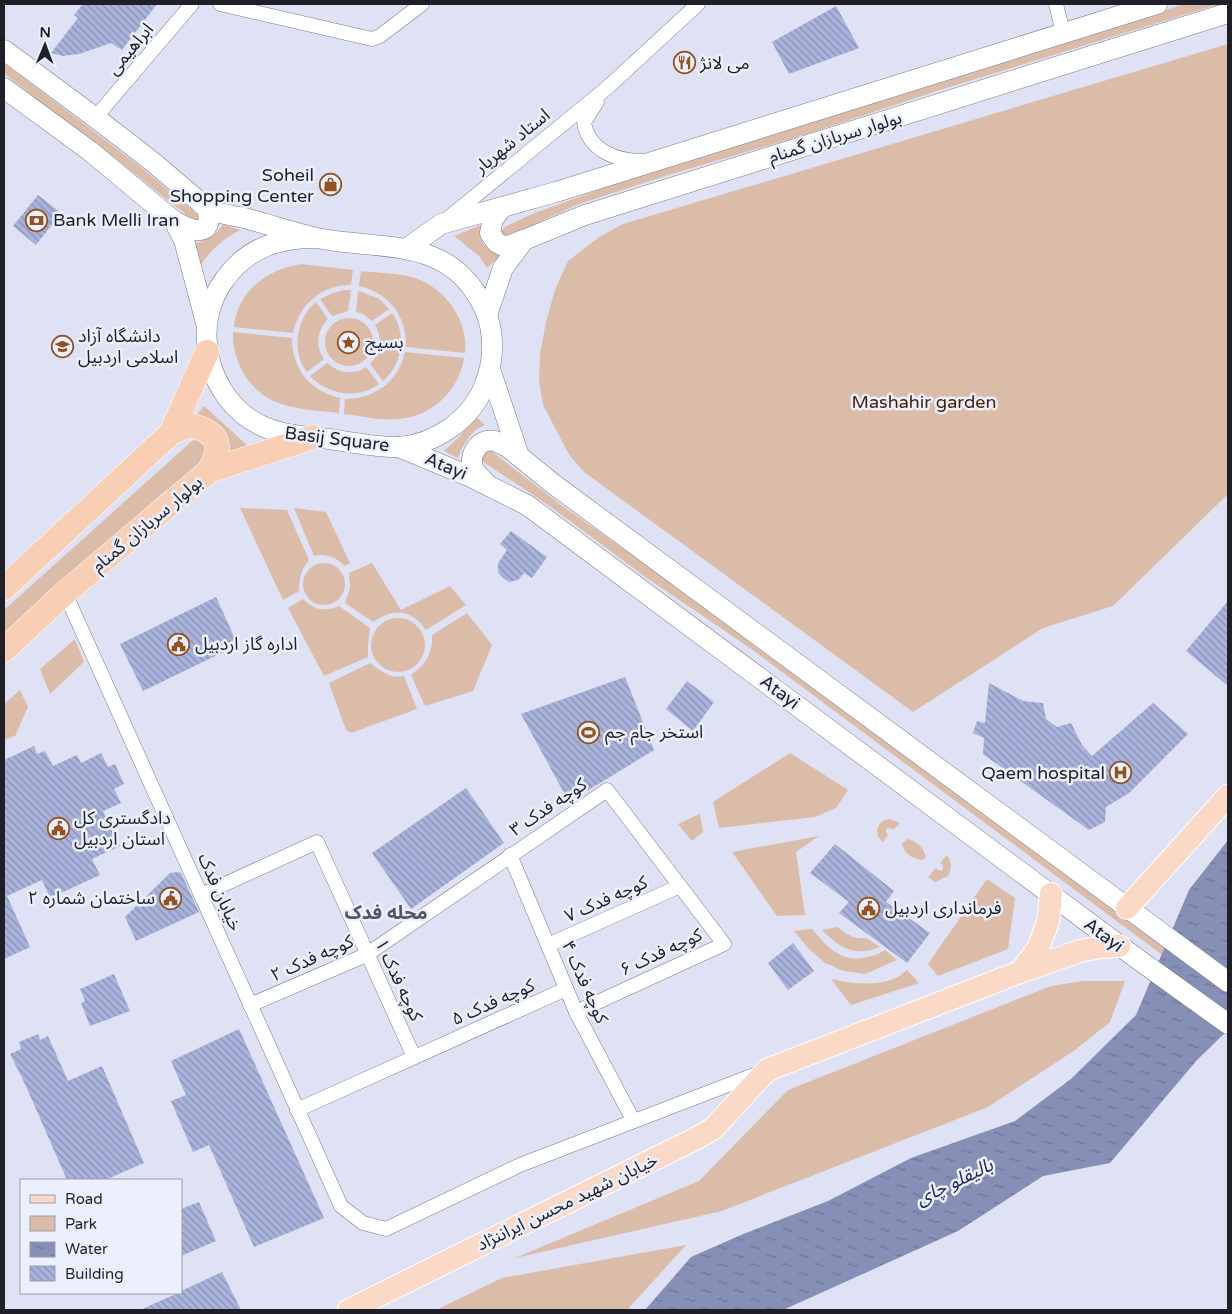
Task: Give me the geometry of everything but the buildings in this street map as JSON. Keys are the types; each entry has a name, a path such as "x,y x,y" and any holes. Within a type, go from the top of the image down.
{"highway":[{"path":"172,433 207,352"},
{"path":"4,588 172,433 189,424 211,432 216,438 218,450 209,471"},
{"name":"بولوار سربازان گمنام","path":"4,650 65,593 209,471 312,437"}],"main road":[{"name":"بولوار سربازان گمنام","path":"406,249 441,224 502,208 656,161 1157,4"},
{"name":"بولوار سربازان گمنام","path":"502,208 493,219 490,233 496,242 505,246 585,215 1228,13"},
{"path":"4,50 154,163 207,208 317,238"},
{"path":"4,88 90,151 174,221 189,230 197,231 205,228 209,222 207,208"},
{"path":"174,221 184,240 207,326"},
{"name":"Basij Square","path":"300,237 406,249 423,252 456,270 480,298 487,314 492,341 490,369 485,386 476,402 464,417 434,438 417,444 399,447 382,446 275,431 258,424 243,414 230,401 219,386 211,369 207,352 207,326 214,297 234,267 248,255 264,246 281,240 300,237"},
{"path":"487,314 503,268 524,240"},
{"path":"490,369 519,456"},
{"name":"Atayi","path":"488,486 474,470 472,458 475,449 482,442 493,441 506,446 552,483 1228,982"},
{"name":"Atayi","path":"399,447 527,504 1145,965 1228,1024"},
{"path":"1127,908 1228,796"},
{"path":"1020,972 1038,948 1048,922 1051,894"},
{"name":"خیابان شهید محسن ایراننژاد","path":"349,1310 713,1129 767,1070 1020,972 1080,951 1120,946"}],"street":[{"name":"ابراهیمی","path":"95,118 192,4"},
{"path":"220,4 372,39 380,36 422,4"},
{"path":"656,161 629,161 600,150 588,137 584,122 608,88 698,4"},
{"path":"1056,4 1063,33"},
{"name":"استاد شهریار","path":"441,224 608,88"},
{"name":"خیابان فدک","path":"65,593 341,1206"},
{"name":"کوچه فدک ۳","path":"510,856 607,790 680,886"},
{"name":"کوچه فدک ۱","path":"201,895 317,842 366,955 414,1057"},
{"name":"کوچه فدک ۴","path":"510,856 576,1012 633,1120"},
{"name":"کوچه فدک ۲","path":"250,1006 366,955 510,856"},
{"name":"کوچه فدک ۷","path":"548,946 680,886"},
{"name":"کوچه فدک ۶","path":"576,1012 724,944 680,886"},
{"name":"کوچه فدک ۵","path":"297,1110 566,989"},
{"name":"خیابان شهید محسن ایراننژاد","path":"341,1206 363,1223 386,1229 520,1165 767,1070"}],"green space":[{"path":"1185,4 1219,4 579,204 523,231 504,237 501,231 505,227 532,214 637,176"},
{"name":"Mashahir garden","path":"1228,44 1228,494 1113,606 1043,628 913,712 584,472 570,456 543,405 539,380 540,354 555,290 568,261 599,237 623,224"},
{"path":"4,63 139,166 197,214 199,221 194,221 4,73"},
{"path":"223,224 240,230 218,245 201,265 195,243 211,237"},
{"path":"481,225 483,244 503,253 487,268 479,256 454,236"},
{"path":"301,264 353,270 351,285 330,288 313,298 301,313 293,333 234,327 236,314 241,303 256,284 277,271"},
{"path":"361,271 409,276 436,289 453,307 459,318 463,329 465,353 406,347 403,325 399,316 387,300 379,294 359,286"},
{"path":"344,290 351,290 348,311 332,316 320,299"},
{"path":"358,291 378,298 389,309 372,321 363,314 356,312"},
{"path":"316,302 328,319 321,328 318,339 319,349 324,359 307,372 299,355 298,336 304,317"},
{"path":"392,313 400,330 401,348 395,366 383,381 370,364 377,355 380,345 378,330 375,325"},
{"path":"344,318 354,318 363,322 369,328 373,342 369,356 363,362 354,366 344,366 335,362 329,356 325,347 325,337 329,328 335,322"},
{"path":"233,332 292,338 295,359 299,369 320,390 340,398 339,413 291,407 273,401 263,395 246,378 240,367 236,356"},
{"path":"405,352 464,358 456,381 442,400 422,413 398,419 377,419 344,414 345,399 366,396 384,386 397,372"},
{"path":"327,363 336,369 346,372 356,372 366,367 379,384 371,389 353,394 325,388 310,376"},
{"path":"204,406 249,447 230,457 229,448 224,436 193,419"},
{"path":"474,415 485,425 468,438 458,458 444,451 460,436"},
{"path":"198,438 204,441 210,458 163,493 4,635 4,610 192,441"},
{"path":"490,450 561,505 756,642 1228,994 1228,1004 750,648 644,576 554,509 482,461 481,455"},
{"path":"240,508 287,510 309,560 301,575 299,591 283,600"},
{"path":"294,508 326,512 350,563 345,566 331,556 314,556"},
{"path":"328,563 336,566 342,572 345,584 342,596 336,602 320,605 312,602 306,596 303,580 306,572 312,566"},
{"path":"372,563 401,610 450,586 466,605 426,630 415,618 402,613 387,614 373,622 345,603 350,588 349,573"},
{"path":"303,599 311,606 320,609 339,606 370,628 368,657 324,676 288,608"},
{"path":"467,613 492,645 473,691 425,706 411,675 421,667 430,653 432,635"},
{"path":"398,618 408,620 417,626 423,635 425,645 423,655 417,664 408,670 398,672 388,670 379,664 373,655 371,645 373,635 379,626 388,620"},
{"path":"75,639 84,662 50,694 40,669"},
{"path":"370,663 390,676 404,676 417,709 351,733 346,730 329,683"},
{"path":"20,690 28,707 15,736 4,740 4,704"},
{"path":"790,753 848,790 836,808 815,817 719,828 713,802"},
{"path":"700,814 703,832 692,841 678,824"},
{"path":"890,819 900,823 893,830 890,828 886,829 888,835 883,842 878,837 878,827 883,821"},
{"path":"819,836 796,852 805,915 777,916 732,852"},
{"path":"908,839 920,845 926,857 922,860 911,857 906,853 902,843"},
{"path":"947,855 951,863 948,876 935,882 928,877 936,868 940,871 943,870 943,865 940,863"},
{"path":"987,879 1015,898 1008,949 938,976 928,964"},
{"path":"838,927 850,936 866,938 880,947 863,951 848,949 835,942 822,930"},
{"path":"812,929 823,942 842,956 858,959 881,953 885,950 897,960 865,974 844,971 825,963 809,949 794,931"},
{"path":"907,970 919,983 851,1005 831,979 854,983 879,983 894,979"},
{"path":"1083,981 1125,981 1110,1022 1075,1050 988,1107 722,1211 515,1258 699,1181 788,1090 1051,986"},
{"path":"686,1245 627,1310 436,1310 502,1278"}],"water":[{"name":"بالیقلو چای","path":"1228,840 1228,1030 1197,1060 1110,1163 1043,1176 958,1231 783,1310 645,1310 691,1257 828,1201 911,1158 1015,1121 1071,1079 1136,1015 1189,890"}],"place":[{"name":"می لانژ","path":"684,63"},
{"name":"Soheil Shopping Center","path":"330,185"},
{"name":"Bank Melli Iran","path":"37,220"},
{"name":"بسیج","path":"349,342"},
{"name":"دانشگاه آزاد اسلامی اردبیل","path":"62,346"},
{"name":"اداره گاز اردبیل","path":"179,644"},
{"name":"استخر جام جم","path":"589,732"},
{"name":"Qaem hospital","path":"1121,773"},
{"name":"دادگستری کل استان اردبیل","path":"58,828"},
{"name":"ساختمان شماره ۲","path":"171,898"},
{"name":"فرمانداری اردبیل","path":"869,908"}],"district":[{"name":"محله فدک","path":"386,912"}]}
